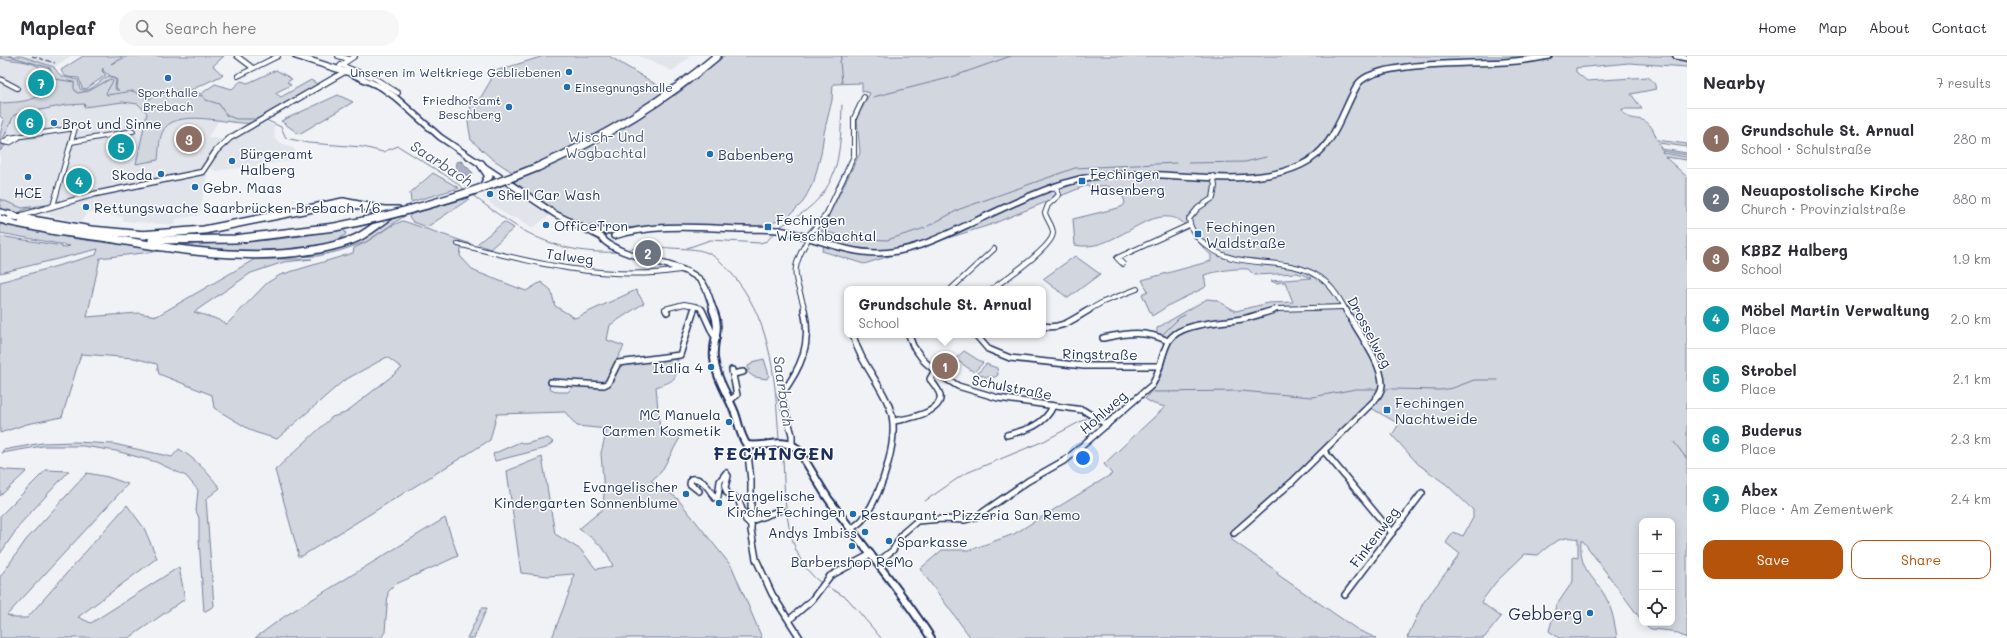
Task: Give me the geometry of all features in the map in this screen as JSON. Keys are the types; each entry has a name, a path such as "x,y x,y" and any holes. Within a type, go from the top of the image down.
{"highway":[{"path":"537,166 617,125 673,88 711,56"},
{"path":"104,238 155,241 213,240 258,237 335,225 432,204 478,190 593,142 621,127 678,90 717,56"},
{"path":"481,164 489,176 482,187"},
{"path":"0,213 5,220 56,231 197,250 253,253 322,248 350,240 402,210 503,180"},
{"path":"141,235 204,230 271,218 336,203 356,203 388,211 402,210"},
{"path":"369,206 376,211 378,215 378,220 371,229"},
{"path":"5,220 20,218 92,230 141,235 175,236 236,234 335,225"}],"main road":[{"path":"296,56 346,71 395,93 432,131 503,180 550,212 577,226 602,235"},
{"path":"1443,58 1523,61 1549,56"},
{"path":"1676,56 1687,58"},
{"path":"613,236 626,232 682,227 766,229 785,232 855,251 881,253 902,250 931,241 1056,187 1088,177 1121,174 1213,176 1269,175 1297,168 1316,158 1323,151 1359,82 1374,68"},
{"path":"577,226 596,231 644,230"},
{"path":"584,228 602,235 608,240 613,236 629,230"},
{"path":"602,235 604,241 619,248 697,277 704,286 717,317 715,365 718,377 730,400 744,441 747,445 757,446 779,444 792,445 800,453 816,481 911,606 931,638"},
{"path":"613,236 619,248"}],"street":[{"path":"237,56 253,68"},
{"path":"238,76 278,56"},
{"path":"340,56 349,59"},
{"path":"336,68 355,56"},
{"path":"341,65 376,78 395,93"},
{"path":"5,220 95,194 202,172 218,148 234,136 346,71"},
{"path":"0,79 17,88"},
{"path":"792,445 793,438 785,415 781,395 800,368 807,350 807,317 795,271 797,260 807,239 826,215 854,156 854,118 864,97"},
{"path":"22,136 75,128 53,206"},
{"path":"71,142 133,130"},
{"path":"1123,264 1117,258 1190,227 1189,220 1193,213 1212,200 1215,196 1216,187 1213,176"},
{"path":"996,286 1044,247 1052,237 1053,230 1046,211 1059,195 1056,187"},
{"name":"Drosselweg","path":"1190,227 1203,245 1226,257 1251,262 1289,265 1313,273 1329,284 1344,307 1377,366 1382,380 1382,386 1377,398 1324,451 1234,533"},
{"name":"Talweg","path":"458,244 530,262 607,272 661,274 680,270"},
{"path":"954,286 978,262 994,249"},
{"path":"1046,327 1053,328 1060,326 1103,302 1137,289"},
{"path":"667,312 665,310 682,304 692,304 701,308 713,334 717,338"},
{"path":"551,382 606,385 618,363 680,355 695,306"},
{"path":"1103,338 1145,332 1152,333 1168,341 1182,330 1195,326 1242,319 1266,311 1277,309 1344,307"},
{"path":"851,529 863,519 884,474 889,454 894,421 890,409 861,358 854,338"},
{"name":"Schulstraße","path":"910,338 917,354 934,372 958,386 982,395 1083,410 1095,416 1107,425"},
{"name":"Ringstraße","path":"979,338 988,349 1010,358 1084,366 1160,366"},
{"name":"Hohlweg","path":"878,562 893,550 903,533 917,521 942,519 965,520 976,517 1028,481 1067,459 1152,385 1157,377 1168,341"},
{"path":"730,400 737,394 732,372 743,372"},
{"path":"894,421 921,416 939,402 940,396 930,379 934,372"},
{"path":"1007,435 1027,429 1044,421 1049,417 1053,406"},
{"path":"747,445 751,480 751,523 753,545 762,574 800,638"},
{"path":"1324,451 1392,533"},
{"path":"699,491 693,488 690,484 691,479 698,478 715,498 718,497 722,476 726,473 728,476 725,487 727,493 738,499 746,520 751,523"},
{"name":"Finkenweg","path":"1345,595 1422,493"},
{"path":"751,523 781,510"},
{"path":"789,620 811,601 825,581 836,571 871,554"}],"shaded area":[{"path":"21,56 71,56 54,67"},
{"path":"639,56 691,56 672,71"},
{"path":"0,58 31,63 45,71 52,84 41,96 30,101 0,103"},
{"path":"123,102 138,104 147,113 137,164 158,160 162,132 174,120 195,118 220,119 207,138 225,139 210,154 200,173 207,174 199,215 176,219 174,225 123,221 123,217 89,212 80,222 50,216 46,206 18,213 0,208 0,145 13,115 66,105 85,104 85,107"},
{"name":"Bürgeramt Halberg","path":"263,121 274,126 275,138 277,141 295,149 297,160 216,171 210,168 216,154 223,146"},
{"path":"502,184 550,215 532,228 517,218 510,217 482,197"}],"green space":[{"path":"0,56 21,56 54,67 61,76 78,80 80,89 84,90 92,88 109,76 116,80 115,88 116,90 119,90 116,88 117,80 103,71 103,68 102,71 106,75 86,89 82,88 79,78 68,77 62,73 61,70 83,56 123,56 111,64 128,56 224,56 213,66 223,75 191,90 201,94 215,84 232,89 241,81 248,83 276,70 292,79 287,82 291,85 275,93 281,97 311,80 319,85 275,112 252,123 190,118 178,120 168,125 162,133 158,160 136,164 147,113 138,104 123,102 84,107 85,104 66,105 14,115 3,139 0,139 4,120 0,116 0,103 35,98 47,90 52,84 42,70 36,66 30,63 0,58"},
{"name":"Wisch- Und Wogbachtal","path":"544,56 609,56 675,96 723,56 1541,56 1521,59 1488,59 1491,61 1532,61 1556,56 1668,56 1687,59 1687,67 1629,63 1576,68 1576,72 1587,81 1648,77 1654,82 1656,89 1631,94 1642,109 1622,109 1623,113 1632,118 1645,121 1650,125 1657,140 1687,144 1687,147 1659,143 1661,149 1687,153 1687,155 1662,151 1663,153 1687,157 1687,160 1665,157 1687,177 1687,638 1671,631 1651,629 1647,626 1675,626 1675,518 1639,518 1639,617 1583,541 1581,541 1584,566 1600,588 1610,606 1617,638 1559,638 1549,631 1556,606 1573,581 1573,557 1578,558 1578,539 1566,538 1556,541 1538,555 1525,554 1496,582 1481,602 1501,617 1484,638 1407,638 1423,603 1460,554 1446,543 1453,532 1463,536 1473,518 1473,510 1447,485 1418,464 1392,435 1399,424 1364,404 1364,408 1300,471 1231,532 1232,540 1278,572 1277,574 1358,630 1376,638 971,638 920,569 942,550 970,550 1014,534 1112,474 1104,464 1165,407 1154,404 1145,399 1160,378 1172,341 1157,333 1157,328 1207,299 1216,300 1236,311 1269,303 1293,302 1285,282 1276,283 1271,281 1312,278 1297,273 1254,275 1248,269 1231,269 1215,272 1204,275 1206,286 1204,288 1171,304 1152,316 1142,294 1148,291 1142,280 1211,261 1211,255 1198,242 1184,223 1177,219 1165,217 1153,219 1141,224 1103,243 1089,246 1075,245 1073,219 1118,208 1123,206 1125,203 1124,199 1115,189 1106,186 1085,186 990,225 864,264 822,251 824,246 819,235 860,153 857,118 870,93 862,91 862,83 833,84 832,100 814,181 803,202 788,217 776,221 768,227 688,225 594,229 572,221 532,196 513,182 521,178 491,158 471,140 468,122 471,104 481,97 491,80 489,73"},
{"path":"338,95 353,102 299,134 281,121"},
{"path":"0,145 6,145 0,151"},
{"path":"433,173 459,188 411,202 410,193"},
{"path":"468,198 469,199 427,227 413,222 409,217 411,214"},
{"path":"0,199 22,208 46,205 33,209 28,208 18,213 0,208"},
{"path":"406,215 366,242 318,256 230,258 149,249 150,247 232,255 340,246 386,220"},
{"path":"403,221 471,244 465,244 461,249 460,256 474,271 526,291 541,282 551,290 555,306 575,318 636,290 644,303 610,325 607,340 624,346 605,382 552,380 549,388 558,392 568,392 576,383 607,387 618,365 678,359 677,372 674,379 668,383 656,387 660,432 682,434 661,472 651,481 677,498 732,567 762,638 552,638 572,585 574,574 548,576 521,573 507,471 542,457 555,534 581,550 596,569 613,566 603,549 579,529 603,509 604,492 601,453 607,429 577,426 565,412 497,414 490,440 302,556 297,556 298,552 275,470 332,417 345,413 402,368 387,357 343,381 277,439 254,432 214,408 212,395 159,374 157,364 134,358 81,354 62,417 27,424 0,433 0,282 96,255 98,249 0,273 0,236 62,246 62,248 70,246 0,233 0,224 77,239 160,251 100,258 87,317 138,313 157,316 255,259 312,259 284,262 251,273 194,312 227,324 267,283 280,275 353,253 354,248 367,242 391,226"},
{"path":"504,222 514,228 490,249 477,244"},
{"path":"344,229 346,234 334,242 294,249 244,250 185,247 186,244 266,240 304,236"},
{"path":"1075,256 1100,274 1068,298 1043,279"},
{"path":"964,351 983,363 974,372 955,359"},
{"path":"764,359 769,375 767,379 754,377 746,371 749,370 748,366 752,364 752,362"},
{"path":"986,364 997,368 998,375 995,377 986,377 977,374"},
{"path":"548,438 553,442 546,448 495,461 493,454 520,442 525,444"},
{"path":"75,442 114,444 172,457 179,449 196,462 211,477 220,488 206,499 214,606 204,612 199,518 196,511 198,490 186,476 156,462 116,451 83,446 43,446 2,453 3,450 42,443"},
{"path":"0,468 6,470 27,471 0,496"},
{"path":"46,470 69,471 21,523 0,554 0,516"},
{"path":"87,473 108,477 128,484 7,615 15,618 27,618 127,505 144,528 157,558 78,617 91,623 179,567 185,599 129,638 0,638 0,577 26,540"},
{"path":"445,518 458,556 396,584 388,592 385,632 381,638 255,638 285,616"},
{"path":"482,608 487,608 474,638 467,638"}],"water":[{"path":"461,161 473,173 472,175 467,176 455,170 456,162"}],"waterway":[{"name":"Saarbach","path":"9,56 50,68 55,79 74,82 74,89 77,93 89,91 110,79 113,81 106,93 107,95 133,91 147,99 180,90 188,94 203,96 206,100 219,104 226,115 236,119 258,119"},
{"path":"842,56 840,62 842,83"},
{"path":"873,97 949,78 1011,56"},
{"path":"779,227 799,216 813,204 824,191 832,178 840,146 842,105"},
{"name":"Saarbach","path":"266,120 281,127 286,138 308,143 363,147 383,152 398,146 453,180 465,190"},
{"path":"1188,163 1245,162 1266,157"},
{"path":"928,226 960,209 1075,168 1176,163"},
{"name":"Saarbach","path":"471,194 506,220 539,238 576,250 619,252"},
{"path":"822,231 850,238 887,240 925,228"},
{"path":"687,248 710,240 760,243 767,241 775,232"},
{"name":"Saarbach","path":"626,250 654,247 699,250 716,258 734,276 749,298 765,336 770,356 776,396 779,439"},
{"path":"1162,335 1179,318 1185,315"},
{"path":"1392,389 1440,390 1453,388 1474,380 1498,380"},
{"path":"1153,392 1240,391 1312,397 1356,389 1378,389"},
{"path":"925,501 964,474 1044,441 1087,418"},
{"path":"1674,442 1687,459"},
{"name":"Saarbach","path":"779,447 780,454 783,458 786,509 793,543 809,572 821,583"},
{"name":"Saarbach","path":"826,586 847,598 881,638"}],"railway":[{"path":"32,56 55,63"}],"place":[{"name":"Unseren im Weltkriege Gebliebenen","path":"569,72"},
{"name":"Sporthalle Brebach","path":"168,78"},
{"name":"Abex","path":"41,83"},
{"name":"Einsegnungshalle","path":"567,87"},
{"name":"Friedhofsamt Beschberg","path":"509,107"},
{"name":"Buderus","path":"30,122"},
{"name":"Brot und Sinne","path":"54,123"},
{"name":"KBBZ Halberg","path":"189,139"},
{"name":"Strobel","path":"121,147"},
{"name":"Babenberg","path":"710,154"},
{"name":"Bürgeramt Halberg","path":"232,161"},
{"name":"Skoda","path":"161,174"},
{"name":"HCE","path":"28,177"},
{"name":"Möbel Martin Verwaltung","path":"79,181"},
{"name":"Fechingen Hasenberg","path":"1082,181"},
{"name":"Gebr. Maas","path":"195,187"},
{"name":"Shell Car Wash","path":"490,194"},
{"name":"Rettungswache Saarbrücken Brebach 1/6","path":"86,207"},
{"name":"OfficeTron","path":"546,225"},
{"name":"Fechingen Wieschbachtal","path":"768,227"},
{"name":"Fechingen Waldstraße","path":"1198,234"},
{"name":"Neuapostolische Kirche","path":"648,253"},
{"name":"Grundschule St. Arnual","path":"945,366"},
{"name":"Italia 4","path":"711,367"},
{"name":"Fechingen Nachtweide","path":"1387,410"},
{"name":"MC Manuela Carmen Kosmetik","path":"729,422"},
{"name":"Evangelischer Kindergarten Sonnenblume","path":"686,494"},
{"name":"Evangelische Kirche Fechingen","path":"719,503"},
{"name":"Restaurant - Pizzeria San Remo","path":"853,514"},
{"name":"Andys Imbiss","path":"865,532"},
{"name":"Sparkasse","path":"889,541"},
{"name":"Barbershop ReMo","path":"852,546"},
{"name":"Gebberg","path":"1590,613"}],"district":[{"name":"FECHINGEN","path":"774,453"}]}
